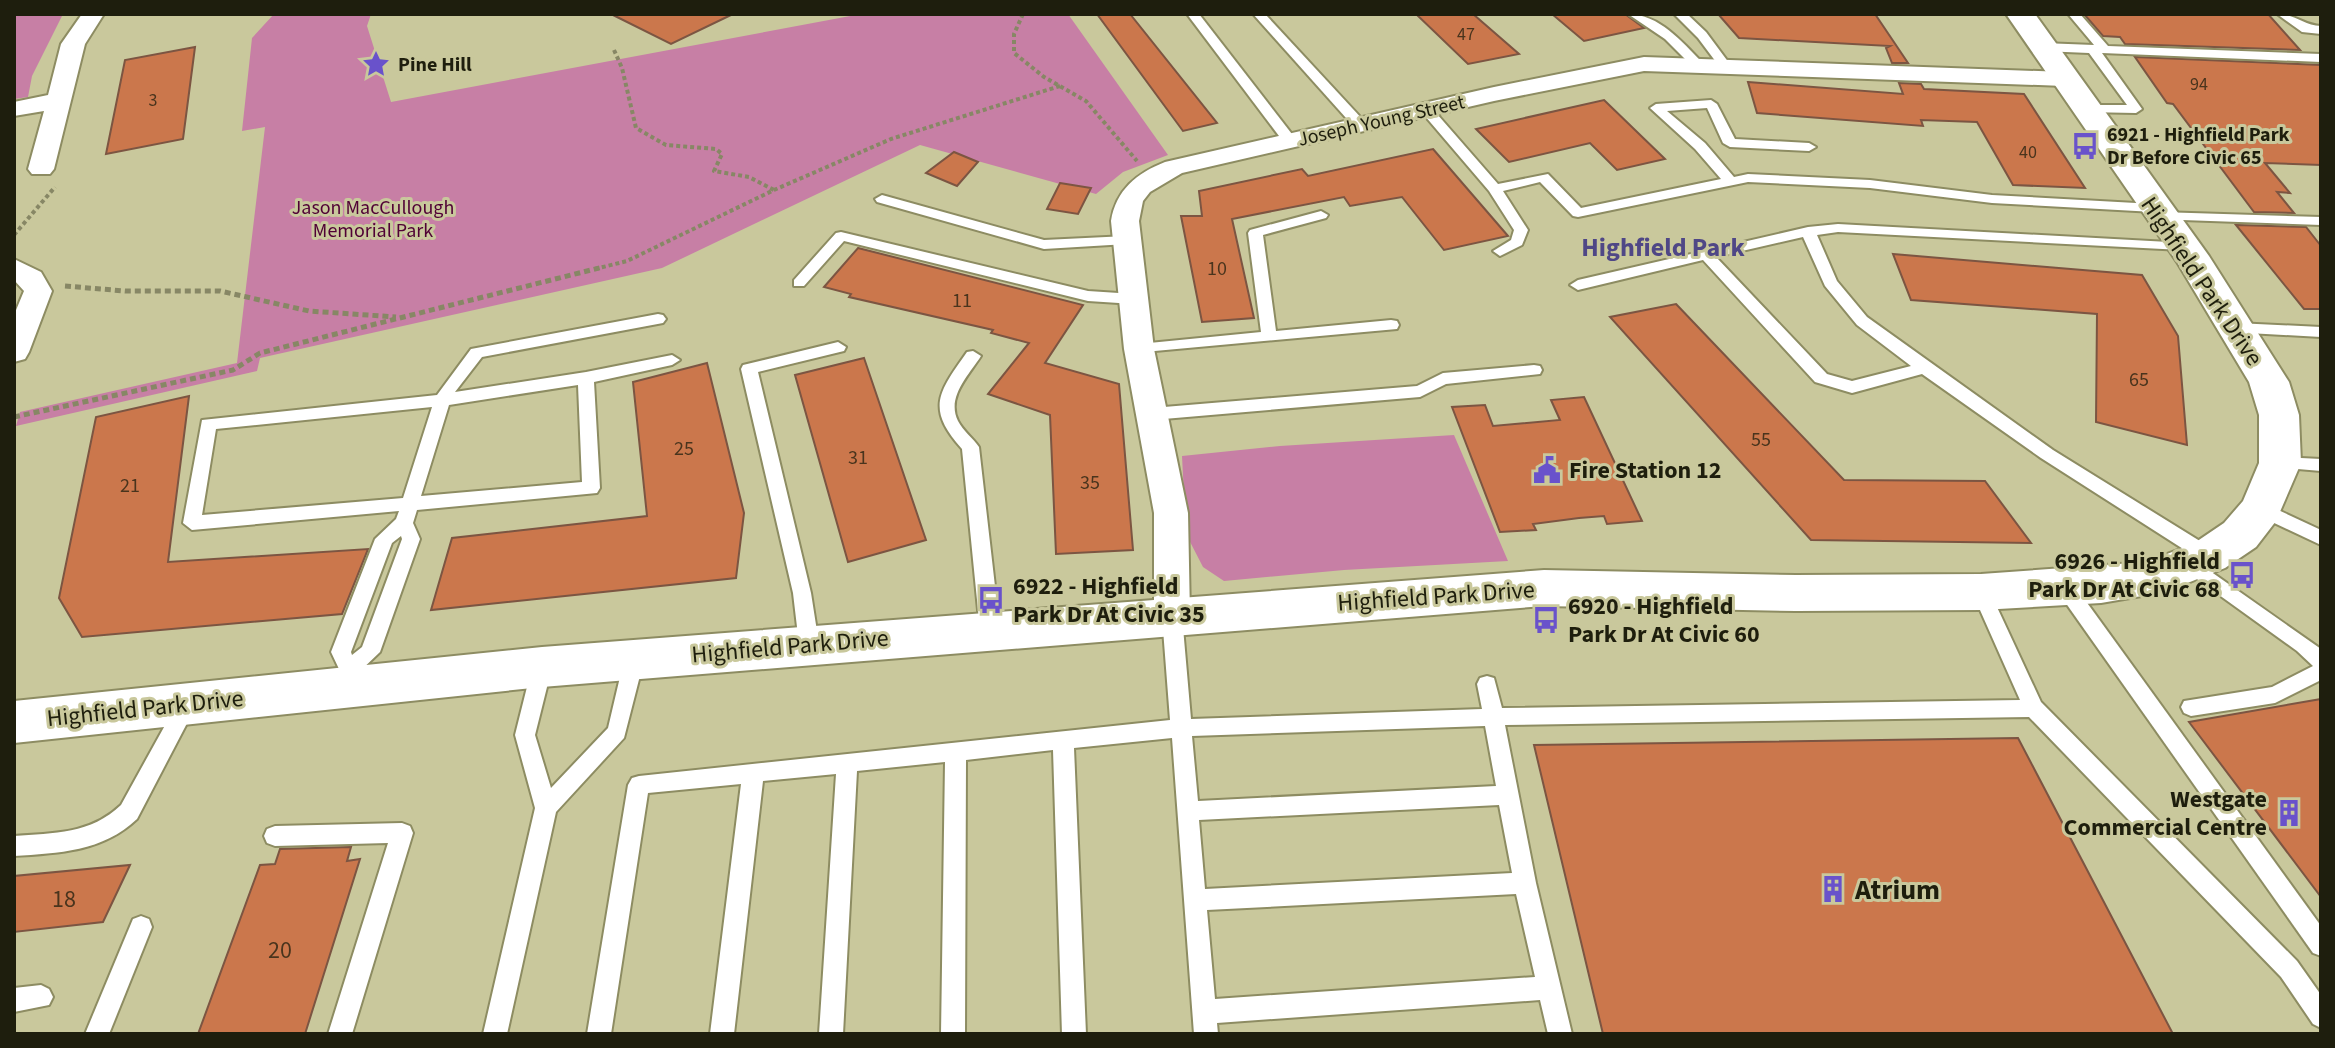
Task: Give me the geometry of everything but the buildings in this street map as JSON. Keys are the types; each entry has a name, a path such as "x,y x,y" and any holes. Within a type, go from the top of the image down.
{"street":[{"path":"50,175 57,101 73,44 93,14"},
{"name":"Joseph Young Street","path":"1172,616 1171,513 1139,349 1125,211 1133,193 1151,178 1174,167 1425,109 1644,64 1726,67 2067,57"},
{"name":"Highfield Park Drive","path":"14,722 188,704 346,679 542,667 1544,588 1796,593 1981,592 2149,579 2199,560 2240,535 2301,464 2279,415 2269,382 2165,223 2067,57"},
{"path":"14,109 57,101"},
{"path":"14,352 38,291 25,276"}],"lane":[{"path":"1193,14 1290,141"},
{"path":"1259,14 1360,125"},
{"path":"1634,14 1669,36 1698,65"},
{"path":"1680,14 1702,35 1726,67"},
{"path":"2074,14 2067,57 2321,58"},
{"path":"2283,14 2306,29 2321,30"},
{"path":"1729,180 1700,146 1656,108 1711,104 1730,143"},
{"path":"1425,109 1495,189 1521,230 1517,242 1500,251"},
{"path":"1700,146 1730,143 1809,147"},
{"path":"1495,189 1543,177 1578,213 1729,180 1783,178 1992,199 2165,223"},
{"path":"882,199 1044,245 1127,240"},
{"path":"1269,337 1255,233 1321,215"},
{"path":"1578,285 1808,231 1838,228 2321,221"},
{"path":"1808,231 1830,283 1862,321 1924,368 2199,560 2321,661"},
{"path":"799,283 841,236 1088,296 1134,299"},
{"path":"1706,255 1821,378 1852,387 1924,368"},
{"path":"346,679 341,652 384,539 404,523 442,400 477,353 658,319"},
{"path":"1139,349 1391,325"},
{"path":"2236,328 2321,332"},
{"path":"809,644 802,593 749,369 838,347"},
{"path":"973,356 945,396 945,408 956,434 970,447 990,630"},
{"path":"586,378 591,488 411,501 192,523 208,424 442,400 586,378 672,360"},
{"path":"1152,414 1420,391 1443,379 1534,370"},
{"path":"2261,509 2321,538"},
{"path":"346,679 370,652 411,539 404,523"},
{"path":"2065,587 2321,945"},
{"path":"1981,592 2034,708 2289,969 2321,1016"},
{"path":"1172,616 1205,1023 1550,988"},
{"path":"546,808 617,732 634,660"},
{"path":"495,1034 546,808 525,735 542,667"},
{"path":"2191,707 2275,695 2321,671"},
{"path":"1487,684 1525,883 1560,1034"},
{"path":"14,846 95,838 117,826 129,812 188,704"},
{"path":"599,1034 639,785 1182,728 1492,717 2034,708"},
{"path":"1063,741 1074,1034"},
{"path":"953,1034 956,752"},
{"path":"831,1034 847,763"},
{"path":"722,1034 753,773"},
{"path":"1189,811 1508,795"},
{"path":"275,836 402,833 340,1034"},
{"path":"1196,900 1525,883"},
{"path":"97,1034 141,927"},
{"path":"14,1000 41,997"}],"path":[{"path":"1023,14 1014,34 1014,53 1086,101 1143,168 1174,167"},
{"path":"614,50 622,64 625,96 636,128 666,145 716,149 722,154 714,171 749,177 774,190"},
{"path":"14,417 233,370 260,353 627,261 774,190 891,139 1060,86"},
{"path":"14,235 50,175"},
{"path":"25,276 125,291 220,291 309,311 405,318"}],"green space":[{"path":"14,14 63,14 32,76 28,97 14,99"},
{"name":"Jason MacCullough Memorial Park","path":"274,14 371,14 367,26 391,102 861,14 1068,14 1168,155 1123,172 1096,194 920,145 662,268 260,358 257,371 16,426 20,412 237,363 265,127 242,131 252,38"},
{"path":"1454,435 1508,561 1344,570 1224,581 1203,567 1186,534 1182,456 1280,446"}],"place":[{"name":"Pine Hill","path":"376,64"},
{"name":"6921 - Highfield Park Dr Before Civic 65","path":"2085,146"},
{"name":"Fire Station 12","path":"1547,470"},
{"name":"6926 - Highfield Park Dr At Civic 68","path":"2242,575"},
{"name":"6922 - Highfield Park Dr At Civic 35","path":"991,600"},
{"name":"6920 - Highfield Park Dr At Civic 60","path":"1546,620"},
{"name":"Westgate Commercial Centre","path":"2289,813"},
{"name":"Atrium","path":"1833,889"}],"district":[{"name":"Highfield Park","path":"1663,247"}]}
